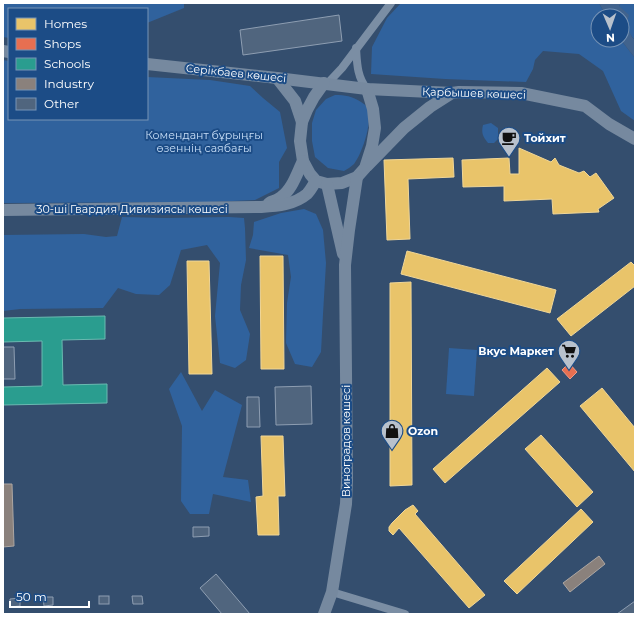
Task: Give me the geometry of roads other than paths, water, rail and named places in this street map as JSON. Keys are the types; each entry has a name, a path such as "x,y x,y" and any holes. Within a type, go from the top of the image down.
{"main road":[{"name":"Серікбаев көшесі","path":"148,64 326,84"},
{"path":"277,78 295,101 302,122"},
{"name":"Қарбышев көшесі","path":"326,84 367,89 452,93 521,93 585,106 609,124 635,139"},
{"path":"326,84 314,97 307,110 302,122 300,141 303,161 310,174 322,183 342,183 357,177 404,128 452,93"},
{"path":"365,168 372,146 375,128 373,110 367,89"},
{"path":"261,207 282,197 289,190 303,161"},
{"path":"345,265 357,177"},
{"path":"322,183 345,265"},
{"name":"30-ші Гвардия Дивизиясы көшесі","path":"3,210 261,207 283,205 297,200 322,183"},
{"name":"Виноградов көшесі","path":"324,614 332,592 346,504 345,265"}],"street":[{"path":"326,84 342,68 391,3"},
{"path":"356,48 357,67 360,79 367,89"},
{"path":"332,592 405,614"}],"place":[{"name":"Тойхит","path":"509,158"},
{"name":"Вкус Маркет","path":"569,370"},
{"name":"Ozon","path":"392,450"}],"park label":[{"name":"Комендант бұрыңғы өзеннің саябағы","path":"204,141"}]}
